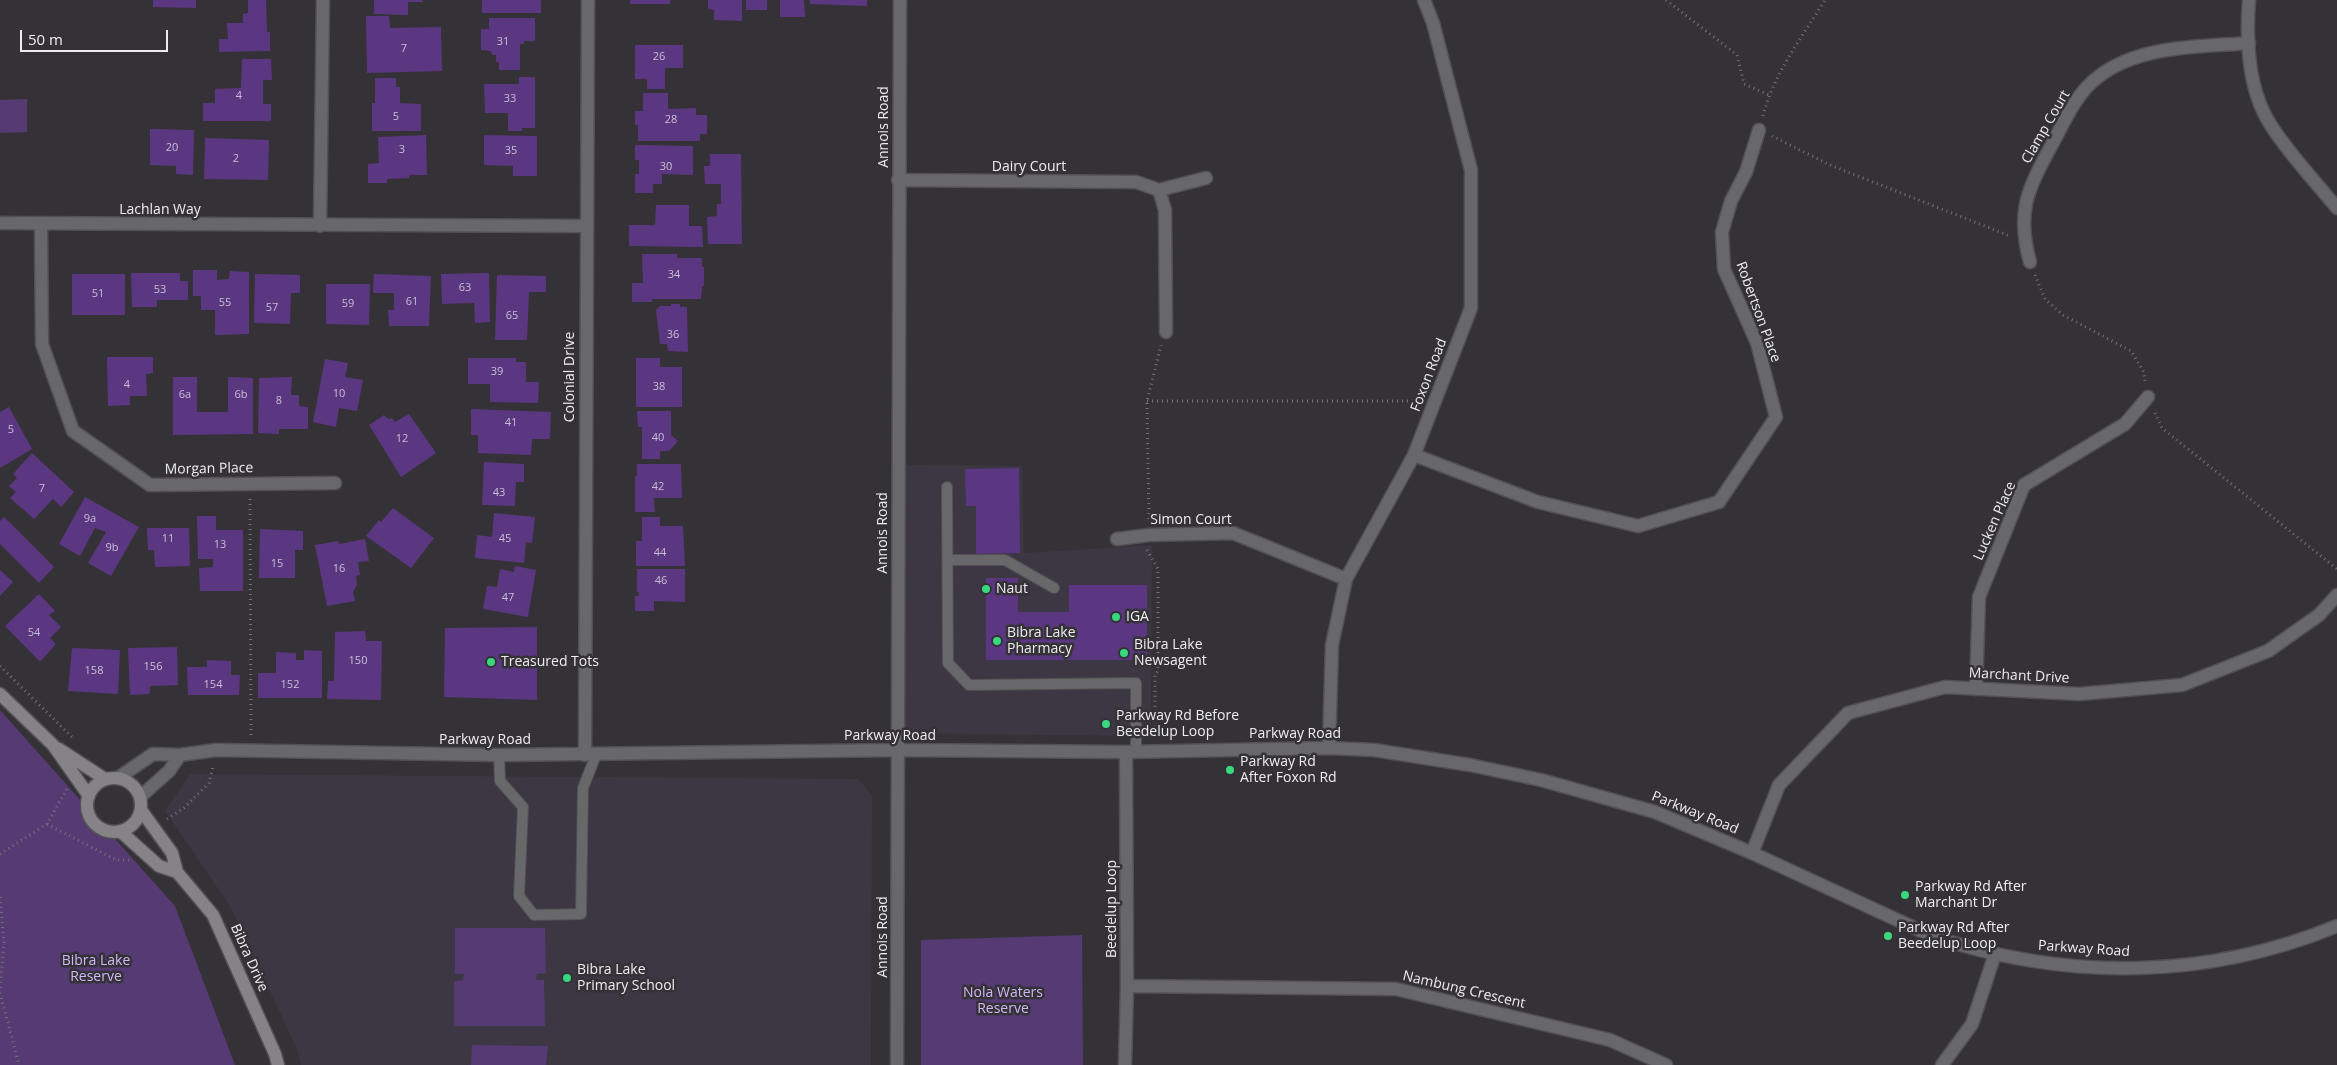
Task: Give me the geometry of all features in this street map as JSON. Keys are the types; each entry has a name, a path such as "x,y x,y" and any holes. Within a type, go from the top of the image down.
{"street":[{"path":"320,226 323,0"},
{"name":"Colonial Drive","path":"588,0 586,226 590,755"},
{"name":"Annois Road","path":"897,1065 900,0"},
{"name":"Foxon Road","path":"1329,748 1332,645 1346,579 1414,455 1471,308 1471,170 1433,23 1424,0"},
{"path":"2249,0 2249,43 2252,72 2259,99 2269,122 2337,208"},
{"name":"Clamp Court","path":"2030,262 2024,242 2023,213 2033,178 2072,107 2098,77 2120,64 2163,50 2249,43"},
{"name":"Robertson Place","path":"1414,455 1538,502 1638,526 1719,502 1776,417 1757,343 1724,269 1722,232 1731,201 1746,172 1759,130"},
{"path":"1166,332 1165,210 1159,190 1206,178"},
{"name":"Dairy Court","path":"898,180 1136,182 1159,190"},
{"name":"Lachlan Way","path":"0,223 41,225 586,226"},
{"name":"Morgan Place","path":"41,225 42,344 73,431 150,485 335,483"},
{"name":"Lucken Place","path":"1976,689 1979,597 2024,485 2125,424 2148,397"},
{"name":"Simon Court","path":"1117,539 1145,535 1233,533 1346,579"},
{"name":"Marchant Drive","path":"1752,853 1778,784 1848,713 1945,687 2079,694 2182,685 2268,651 2319,615 2337,595"},
{"path":"0,694 53,745 105,779"},
{"path":"53,745 88,796 88,811 95,824 107,831 120,832 134,824 141,810 140,797 132,784 118,778 105,779 95,786 88,796"},
{"name":"Parkway Road","path":"118,778 153,754 180,756 216,750 499,756 898,750 1131,752 1329,748 1410,754 1541,780 1655,812 1752,853 1932,936 1994,954 2043,964 2076,966 2183,966 2264,952 2337,926"},
{"name":"Beedelup Loop","path":"1125,1065 1131,752"},
{"path":"140,797 169,771 180,756"},
{"name":"Bibra Drive","path":"141,810 172,853 177,872 213,915 275,1054 278,1065"},
{"name":"Bibra Drive","path":"120,832 159,866 177,872"},
{"path":"1942,1065 1972,1024 1994,954"},
{"name":"Nambung Crescent","path":"1127,986 1396,989 1610,1040 1666,1065"}],"lane":[{"path":"947,487 948,663 969,685 1136,683 1131,752"},
{"path":"948,560 1005,560 1054,588"},
{"path":"499,756 500,781 523,807 519,896 534,915 581,914 583,788 590,755"}],"path":[{"path":"1666,0 1737,55 1744,84 1768,95"},
{"path":"1825,0 1788,58 1768,95 1759,130 1830,166 2024,242"},
{"path":"2030,262 2044,299 2063,315 2131,351 2144,372 2148,397 2162,428 2337,569"},
{"path":"1155,728 1155,674 1158,671 1158,569 1145,535 1147,401 1158,354 1166,332"},
{"path":"1147,401 1423,401 1434,406"},
{"path":"250,484 251,751"},
{"path":"0,854 47,824"},
{"path":"0,898 4,942 0,993 19,1065"}],"shaded area":[{"path":"905,465 1022,466 1024,553 1152,545 1151,734 1125,736 904,733"},
{"name":"Bibra Lake Primary School","path":"190,774 858,779 872,795 871,1065 301,1065 297,1049 230,906 165,811"}],"green space":[{"path":"27,99 27,132 0,133 0,100"},
{"name":"Bibra Lake Reserve","path":"0,710 175,906 235,1065 0,1065"},
{"path":"455,928 545,928 546,973 537,974 536,980 544,980 545,1026 454,1026 454,981 463,980 464,974 455,974"},
{"name":"Nola Waters Reserve","path":"1082,935 1083,1065 921,1065 921,940"},
{"path":"472,1045 548,1046 546,1065 471,1065"}],"building":[{"path":"153,0 196,0 196,8 153,7"},
{"path":"248,0 266,0 267,32 270,32 270,51 219,52 219,39 228,39 227,23 243,23 243,14 248,13"},
{"path":"374,0 422,0 423,2 408,2 408,15 374,14"},
{"path":"482,0 541,0 541,13 482,13"},
{"path":"630,0 670,0 670,4 630,4"},
{"path":"708,0 742,0 742,21 714,20 714,10 708,9"},
{"path":"746,0 767,0 767,10 746,10"},
{"path":"780,0 804,0 805,17 780,17"},
{"path":"810,0 867,0 867,6 810,4"},
{"path":"366,16 389,16 390,28 441,27 442,71 367,73"},
{"path":"489,18 535,18 535,41 524,41 524,44 520,44 520,70 499,70 499,62 496,62 496,55 492,55 491,51 481,50 481,29 489,29"},
{"path":"635,45 683,45 683,68 665,68 665,89 647,89 647,79 635,79"},
{"path":"242,59 271,59 272,80 263,80 263,104 271,104 271,121 203,121 203,103 215,103 215,89 241,88"},
{"path":"519,77 535,77 535,128 522,128 522,131 508,131 508,113 485,113 484,84 519,84"},
{"path":"375,78 396,78 396,87 400,87 400,103 421,104 421,131 372,131 372,103 375,103"},
{"path":"643,93 668,93 668,109 696,108 696,115 707,115 707,134 700,134 700,141 638,141 638,125 635,125 635,111 643,111"},
{"path":"150,129 194,130 193,175 176,174 176,166 150,165"},
{"path":"426,135 427,175 409,175 409,178 387,179 387,183 368,183 368,164 379,163 378,137"},
{"path":"484,135 537,136 537,176 513,176 513,166 484,165"},
{"path":"205,138 269,140 268,180 204,179"},
{"path":"635,145 693,146 693,175 662,174 662,184 653,184 653,193 635,193 635,174 639,174 639,160 635,160"},
{"path":"710,154 741,154 742,244 708,244 707,217 717,216 717,204 721,204 721,184 705,184 704,166 710,166"},
{"path":"656,205 689,205 689,226 702,226 703,247 629,246 629,225 655,225"},
{"path":"642,254 677,254 677,258 702,258 704,286 702,286 701,299 652,299 652,302 632,302 632,283 643,283"},
{"path":"193,270 217,270 217,280 229,279 230,271 249,272 249,334 215,335 215,310 201,310 201,296 193,296"},
{"path":"131,273 180,273 180,281 188,281 188,300 157,300 157,307 132,307"},
{"path":"489,273 490,322 475,323 474,303 442,304 441,274"},
{"path":"72,274 125,274 125,315 72,315"},
{"path":"255,274 300,275 300,293 291,293 290,324 254,323"},
{"path":"374,274 431,276 429,326 389,326 388,310 394,310 394,293 373,293"},
{"path":"497,275 546,276 546,292 529,292 527,340 495,340"},
{"path":"326,284 370,284 369,325 326,324"},
{"path":"671,304 680,304 680,307 687,307 688,352 668,351 667,344 660,344 656,310 660,306 671,306"},
{"path":"107,357 153,357 153,373 146,374 147,396 130,396 130,405 108,406"},
{"path":"468,358 516,358 516,362 526,362 526,382 539,382 538,403 490,402 490,384 468,384"},
{"path":"636,358 660,358 660,367 682,367 682,407 636,407"},
{"path":"325,359 348,363 345,377 363,380 357,411 339,408 336,427 313,422"},
{"path":"173,377 197,377 197,412 228,412 228,377 253,378 253,434 173,435"},
{"path":"292,377 291,395 299,395 299,406 308,407 308,429 279,429 279,434 258,433 259,378"},
{"path":"9,407 32,449 0,468 0,412"},
{"path":"471,409 551,412 550,439 532,439 531,455 478,453 478,435 471,435"},
{"path":"637,411 671,411 671,435 678,441 669,451 660,451 660,459 642,459 642,427 638,427"},
{"path":"409,414 436,453 401,477 369,425 384,415 388,419 392,418 395,422"},
{"path":"32,453 74,492 61,507 53,499 34,519 10,498 16,492 9,486 17,478 13,474"},
{"path":"484,462 524,464 524,482 516,482 515,506 482,505"},
{"path":"637,464 681,464 682,498 654,498 655,512 635,512"},
{"path":"1019,468 1020,553 976,554 976,506 966,506 965,469"},
{"path":"85,497 139,527 111,576 88,563 106,532 95,528 80,556 59,544"},
{"path":"393,508 434,538 411,568 366,536 379,520 381,522"},
{"path":"494,513 535,517 532,543 526,542 524,563 475,558 477,535 492,537"},
{"path":"197,516 216,516 216,530 243,530 243,591 200,591 199,568 213,567 213,559 198,559"},
{"path":"4,517 54,567 39,583 0,544 0,521"},
{"path":"642,517 660,517 660,526 683,526 685,566 636,566 636,541 642,541"},
{"path":"147,528 189,528 190,566 155,567 154,550 148,550"},
{"path":"260,529 303,531 303,550 295,550 295,578 259,578"},
{"path":"365,539 369,561 358,562 360,575 356,576 357,585 353,592 355,601 327,606 315,545 338,541 339,544"},
{"path":"515,566 536,570 528,617 483,609 487,586 497,587 500,569 514,572"},
{"path":"637,569 685,569 685,602 654,601 654,611 635,611 635,596 639,596 639,592 637,592"},
{"path":"0,570 13,582 0,596"},
{"path":"986,578 1018,578 1018,612 1069,612 1069,585 1147,585 1147,660 986,660"},
{"path":"39,594 55,611 49,615 61,627 50,638 56,644 40,662 5,626"},
{"name":"Treasured Tots","path":"537,627 537,700 444,697 445,628"},
{"path":"365,631 366,641 382,641 381,700 327,699 328,681 334,681 335,632"},
{"path":"177,647 178,685 150,686 150,694 130,695 128,648"},
{"path":"72,648 120,650 118,694 68,691"},
{"path":"304,650 322,651 322,698 258,698 258,673 276,673 276,652 296,653 296,660 304,660"},
{"path":"207,660 231,661 231,675 240,675 239,695 188,695 187,667 207,667"}],"place":[{"name":"Naut","path":"986,589"},
{"name":"IGA","path":"1116,617"},
{"name":"Bibra Lake Pharmacy","path":"997,641"},
{"name":"Bibra Lake Newsagent","path":"1124,653"},
{"name":"Treasured Tots","path":"491,662"},
{"name":"Parkway Rd Before Beedelup Loop","path":"1106,724"},
{"name":"Parkway Rd After Foxon Rd","path":"1230,770"},
{"name":"Parkway Rd After Marchant Dr","path":"1905,895"},
{"name":"Parkway Rd After Beedelup Loop","path":"1888,936"},
{"name":"Bibra Lake Primary School","path":"567,978"}]}
